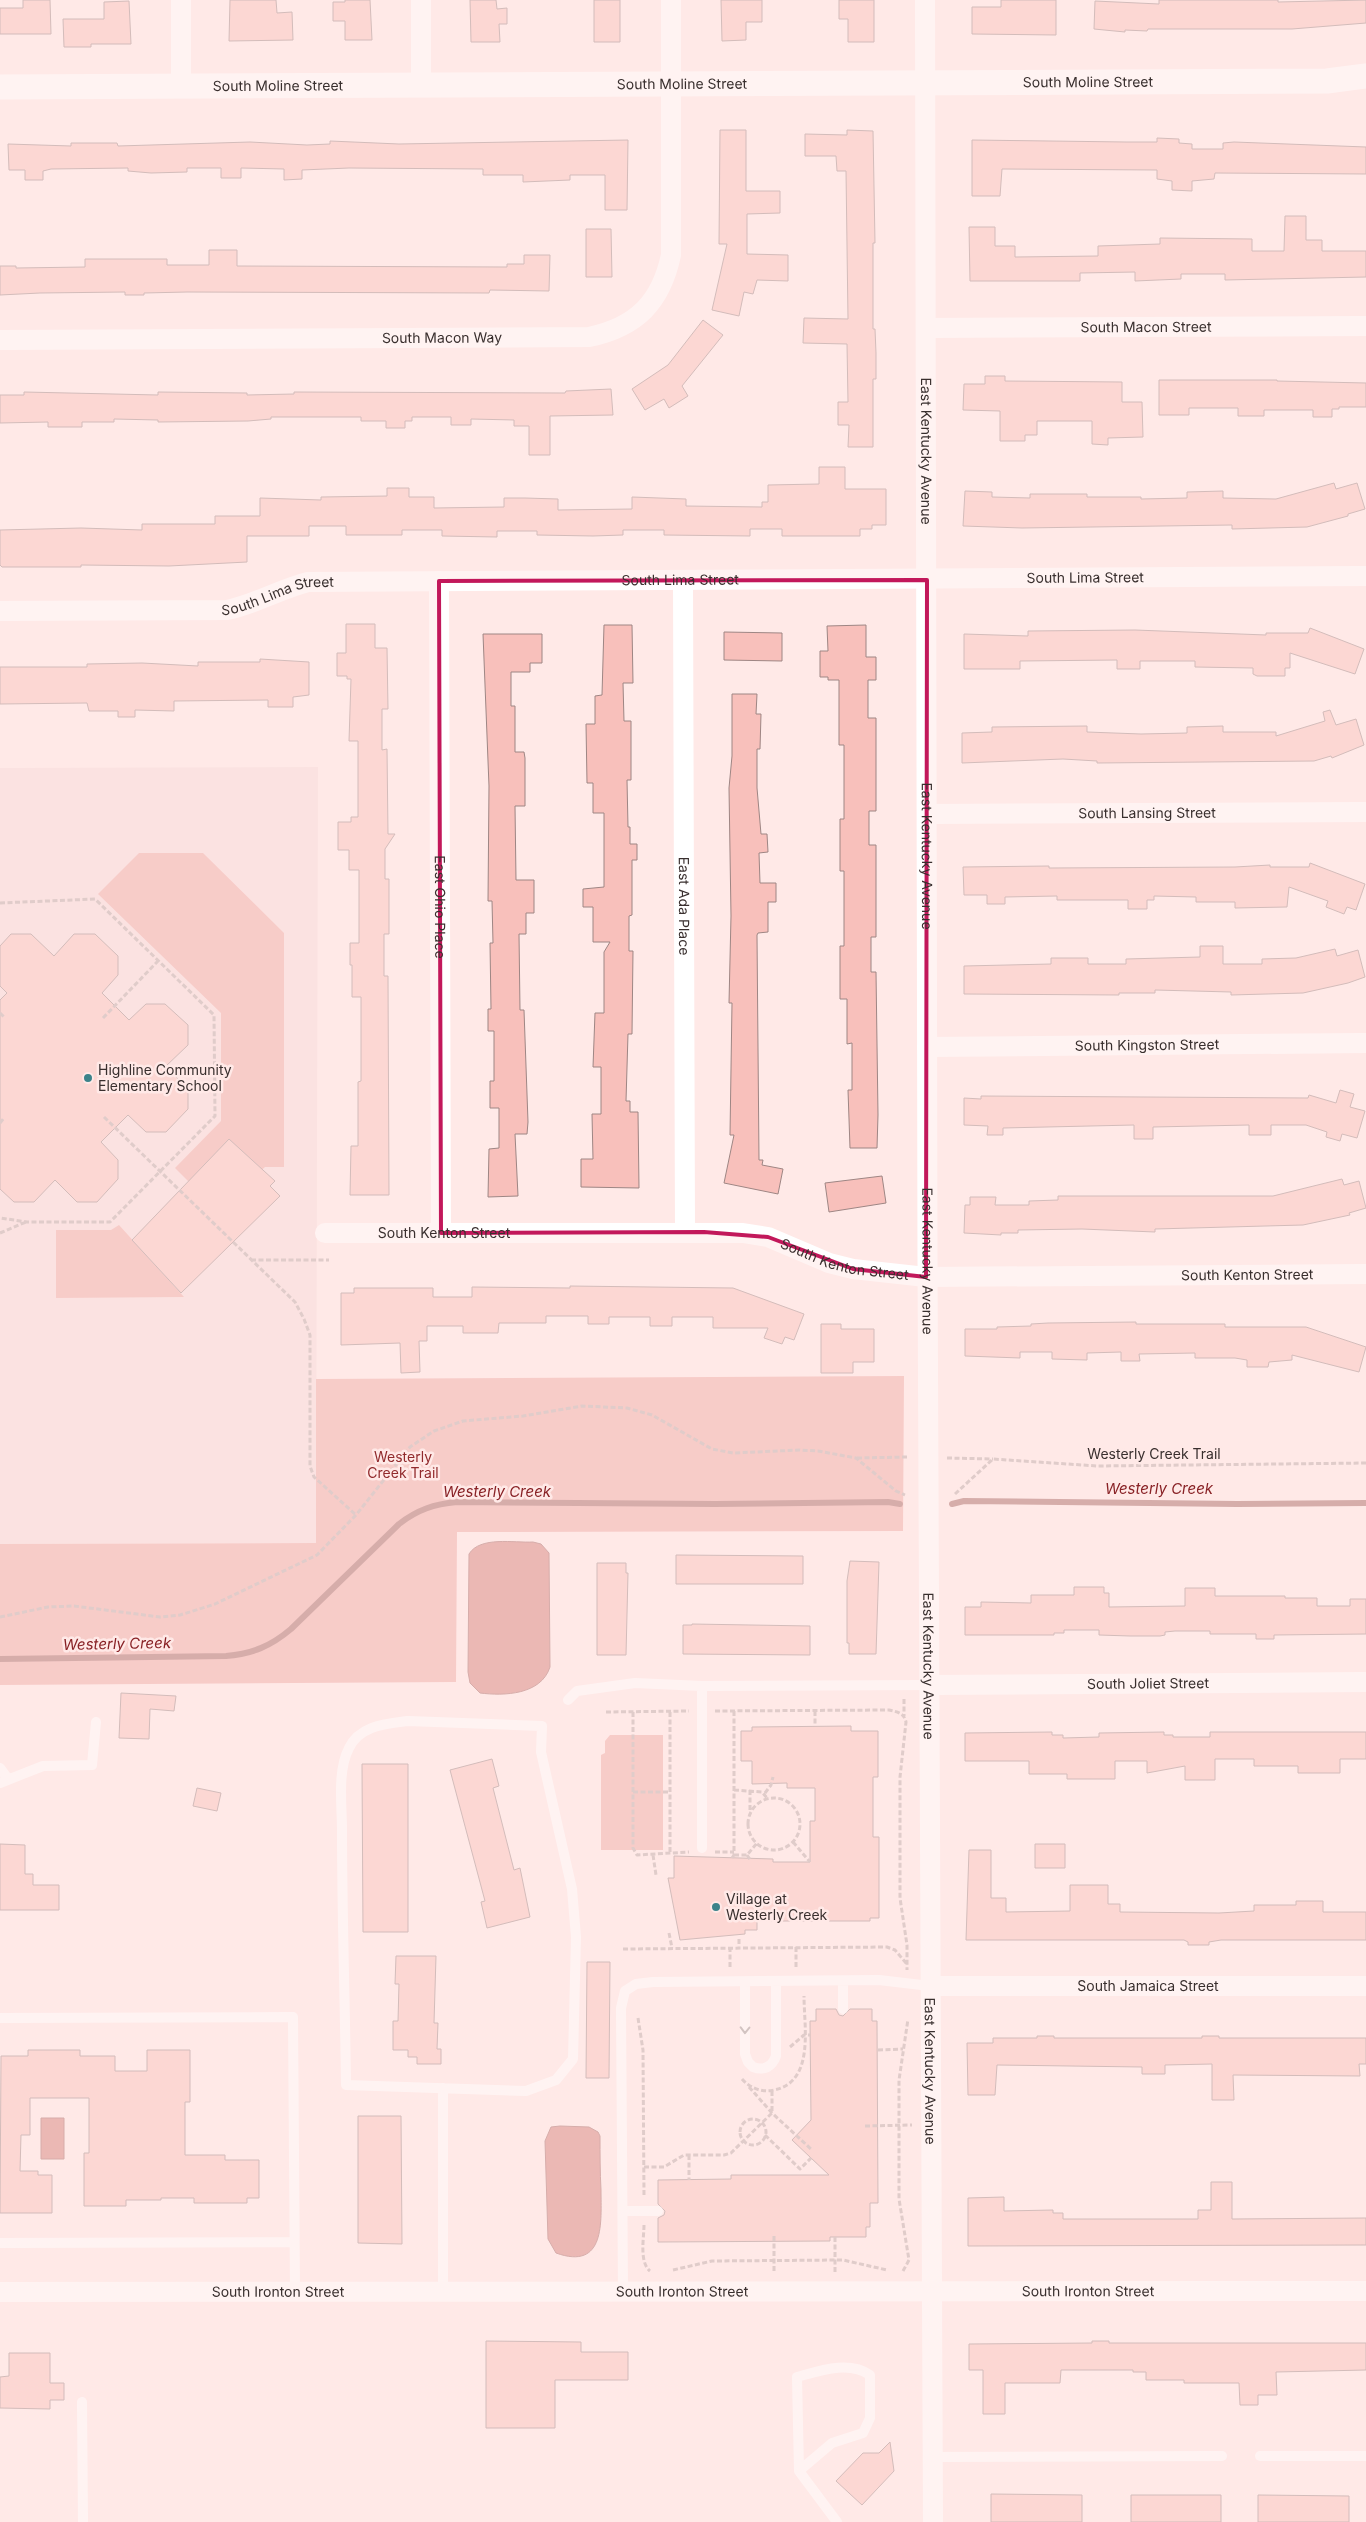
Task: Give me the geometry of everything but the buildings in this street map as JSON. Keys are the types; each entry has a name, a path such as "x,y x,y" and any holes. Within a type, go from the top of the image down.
{"street":[{"path":"181,0 181,85"},
{"path":"421,0 421,84"},
{"name":"South Macon Way","path":"0,340 579,338 608,333 630,323 648,307 659,291 667,274 671,255 670,0"},
{"name":"East Kentucky Avenue","path":"925,0 928,814 926,1276 933,2522"},
{"name":"South Moline Street","path":"0,87 1327,81 1366,76"},
{"name":"South Macon Street","path":"926,328 1366,326"},
{"name":"South Lima Street","path":"0,611 227,610 246,606 285,588 308,582 927,580 1366,576"},
{"name":"East Ohio Place","path":"438,581 441,1233"},
{"name":"East Ada Place","path":"683,581 685,1232"},
{"name":"South Lansing Street","path":"928,814 1366,812"},
{"name":"South Kingston Street","path":"927,1047 1366,1043"},
{"name":"South Kenton Street","path":"325,1233 685,1232 752,1234 776,1240 828,1262 853,1269 926,1276 1366,1274"},
{"name":"South Joliet Street","path":"929,1685 1366,1682"},
{"name":"South Jamaica Street","path":"930,1986 1366,1986"},
{"name":"South Ironton Street","path":"0,2292 1366,2291"}],"lane":[{"path":"568,1700 577,1691 635,1683 702,1686 929,1685"},
{"path":"702,1686 702,1848"},
{"path":"408,1721 542,1726 541,1752 572,1890 576,1937 573,2059 556,2080 526,2091 443,2088 346,2085 345,1974 342,1912 342,1770 349,1747 368,1728 408,1721"},
{"path":"0,1768 4,1781 43,1766 92,1765 96,1722"},
{"path":"623,2292 621,2008 626,1991 630,1986 644,1983 843,1980 930,1986"},
{"path":"843,1980 843,2009"},
{"path":"745,1982 745,2057 753,2067 763,2069 772,2064 776,2056 776,1981"},
{"path":"0,2018 293,2017 295,2292"},
{"path":"443,2088 443,2292"},
{"path":"623,2211 658,2210"},
{"path":"0,2242 294,2242"},
{"path":"799,2471 832,2442 863,2433 870,2418 870,2375 862,2369 829,2368 796,2377 799,2471 833,2521"},
{"path":"82,2402 83,2522"},
{"path":"932,2457 1222,2456"},
{"path":"1260,2456 1366,2456"}],"path":[{"path":"0,903 95,899 214,1015 215,1116 110,1222 27,1222 0,1218"},
{"path":"103,1018 158,961"},
{"path":"0,1013 5,1018"},
{"path":"104,1117 295,1302 310,1335 312,1353 310,1466 314,1477 356,1515"},
{"path":"0,1123 4,1118"},
{"path":"0,1233 27,1222"},
{"path":"251,1260 329,1260"},
{"path":"0,1617 61,1606 88,1607 148,1617 189,1613 215,1604 306,1562 327,1546 356,1515 410,1447 422,1438 448,1425 602,1405 628,1408 652,1416 712,1449 733,1454 799,1450 818,1451 856,1458 896,1492 905,1495"},
{"name":"Westerly Creek Trail","path":"956,1494 993,1459 1097,1466 1366,1463"},
{"path":"757,1843 747,1855 733,1856 734,1711 889,1710 900,1713 905,1718 900,1777 900,1898 907,1945 909,2016 899,2080 899,2125 900,2210 909,2260 906,2268 898,2271"},
{"path":"606,1712 670,1711 670,1855 637,1855 633,1848 633,1712"},
{"path":"815,1711 815,1726"},
{"path":"764,1793 771,1785 773,1777"},
{"path":"734,1790 750,1790 764,1793 767,1798"},
{"path":"750,1790 749,1830 757,1843 773,1850 784,1848 793,1842 800,1828 796,1808 783,1799 767,1798 758,1803 750,1813"},
{"path":"633,1792 670,1792"},
{"path":"793,1842 810,1862"},
{"path":"653,1855 656,1875"},
{"path":"747,1855 751,1861"},
{"path":"669,1933 672,1948"},
{"path":"739,1939 739,1948"},
{"path":"623,1949 888,1947 895,1950 907,1964"},
{"path":"804,1996 804,2035"},
{"path":"637,2015 643,2050 644,2264 649,2271 657,2273"},
{"path":"878,2050 903,2050"},
{"path":"744,2082 772,2113 812,2150"},
{"path":"644,2167 664,2167 682,2156 724,2155 730,2153 772,2113 772,2091"},
{"path":"765,2135 762,2141 755,2145 743,2140 740,2132 745,2122 754,2119 762,2123 765,2135 800,2169 811,2158"},
{"path":"865,2126 931,2125"},
{"path":"689,2155 689,2180"},
{"path":"774,2236 775,2291"},
{"path":"835,2237 835,2291"},
{"path":"666,2272 705,2262 835,2260 857,2262 891,2271"}],"highlighted area":[{"path":"927,580 926,1277 853,1269 768,1237 704,1232 441,1233 439,581"}],"shaded area":[{"path":"318,767 316,1543 0,1544 0,768"},
{"path":"507,1541 541,1544 549,1553 550,1667 539,1683 521,1692 480,1693 470,1683 468,1672 469,1554 474,1548 489,1543"},
{"path":"41,2118 64,2118 64,2159 41,2159"},
{"path":"551,2127 589,2127 598,2132 600,2136 600,2228 592,2249 584,2255 572,2257 556,2253 548,2239 545,2141"}],"green space":[{"path":"139,853 203,853 284,933 284,1167 265,1167 218,1211 175,1168 221,1121 221,1013 98,894"},
{"path":"119,1225 184,1297 56,1298 56,1230 111,1230"},
{"name":"Westerly Creek Trail","path":"904,1376 903,1531 457,1532 456,1682 0,1685 0,1544 316,1543 316,1379"},
{"path":"610,1735 663,1735 663,1850 601,1850 601,1755 605,1753 605,1741"}],"waterway":[{"name":"Westerly Creek","path":"952,1504 964,1501 1237,1504 1366,1503"},
{"name":"Westerly Creek","path":"0,1659 226,1656 253,1651 276,1640 291,1629 399,1524 419,1511 449,1503 715,1504 888,1502 900,1504"}],"place":[{"name":"Highline Community Elementary School","path":"88,1078"},
{"name":"Village at Westerly Creek","path":"716,1907"}]}
